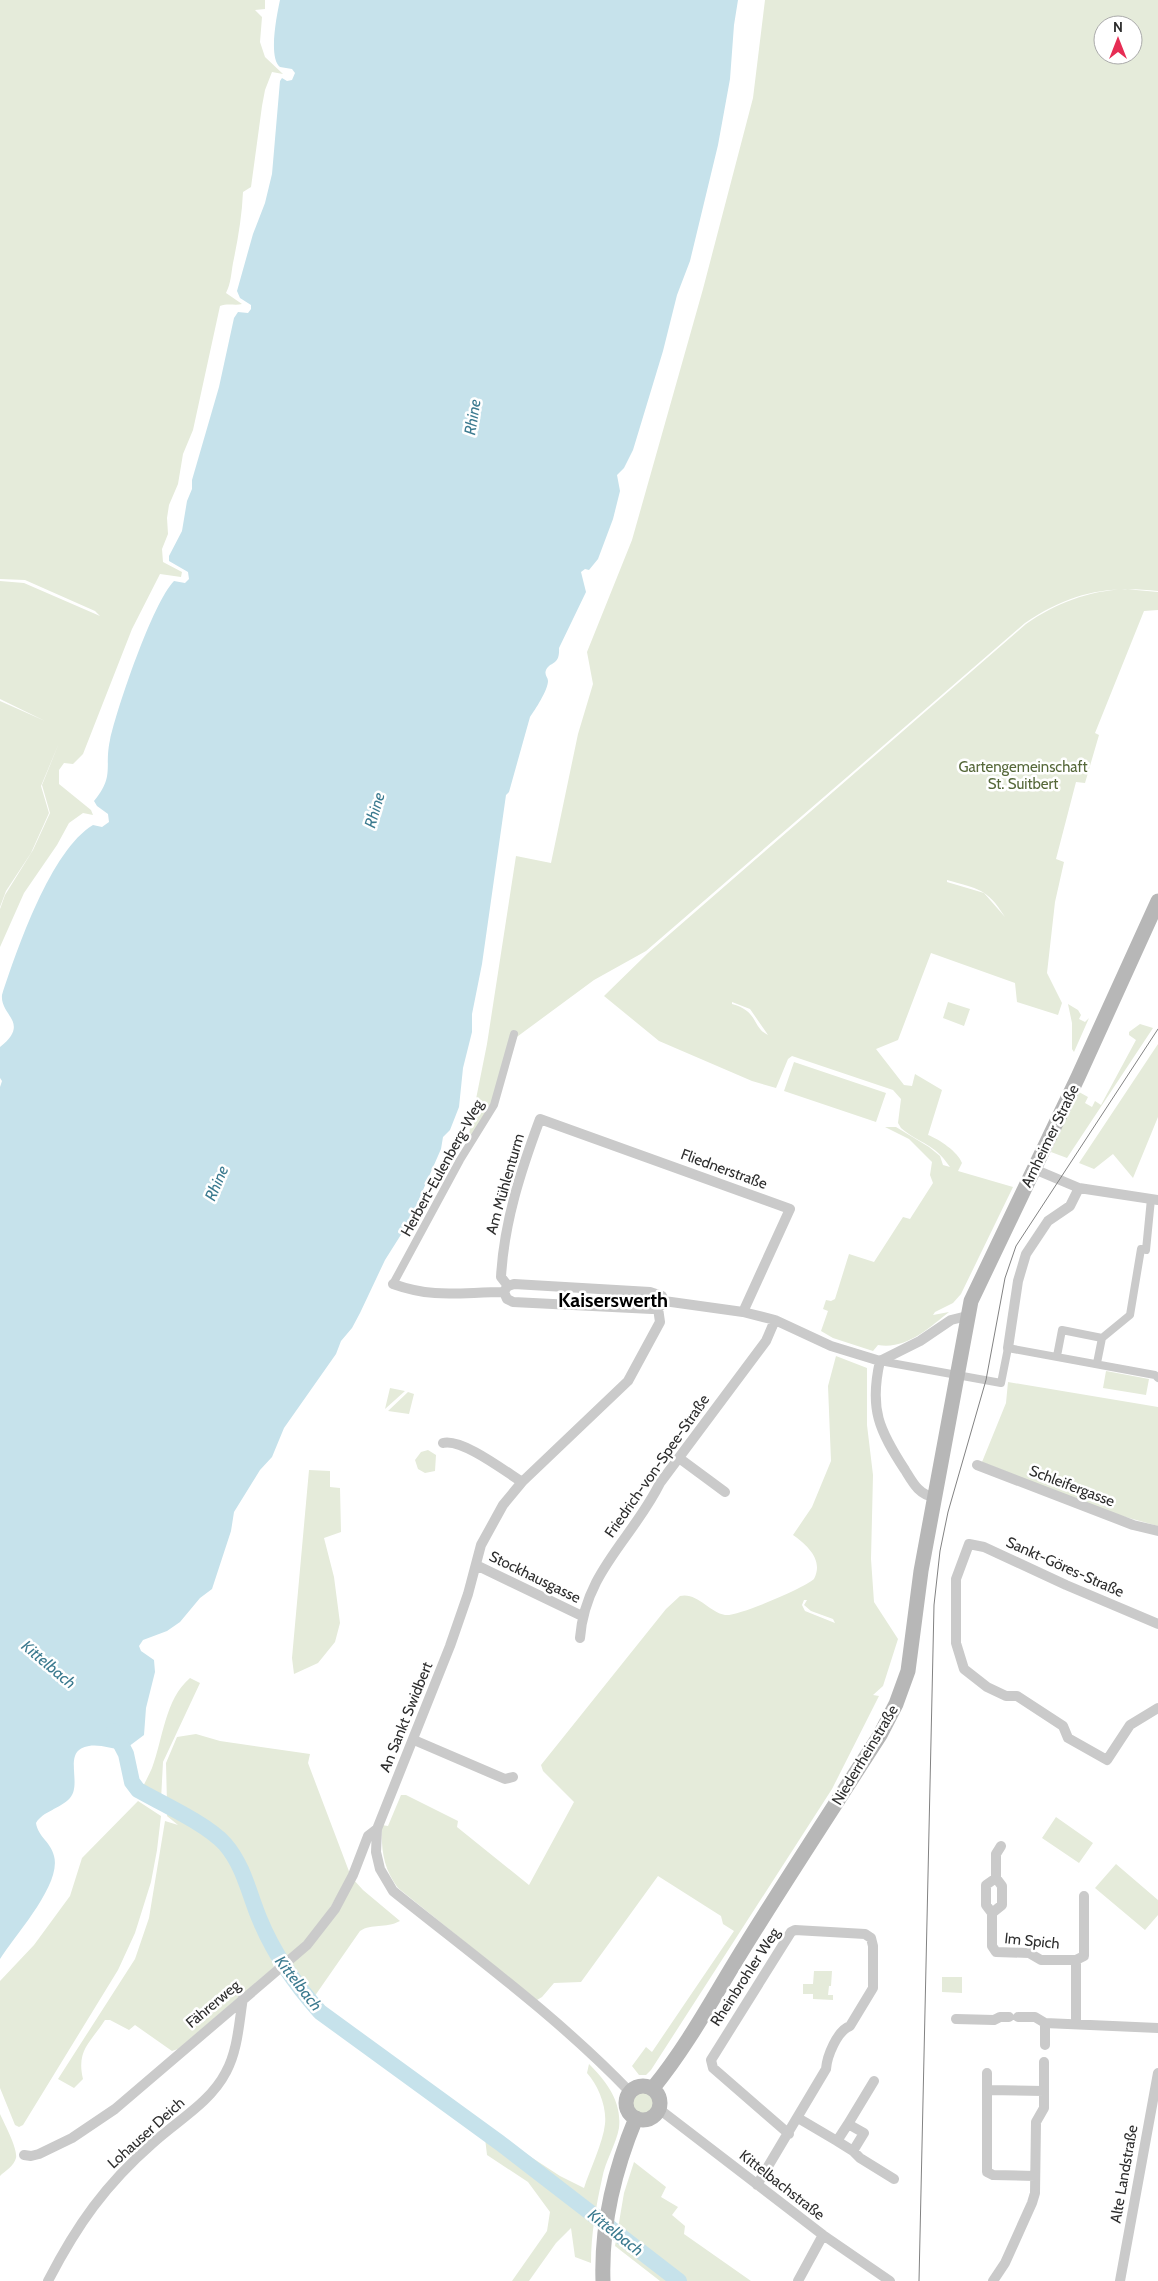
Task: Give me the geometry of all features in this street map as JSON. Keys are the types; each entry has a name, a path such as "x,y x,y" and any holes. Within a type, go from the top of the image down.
{"main road":[{"name":"Arnheimer Straße","path":"957,1375 971,1301 1158,901"},
{"name":"Niederrheinstraße","path":"653,2088 672,2065 696,2030 754,1932 880,1735 896,1704 908,1670 929,1497 957,1375"},
{"path":"640,2086 653,2088 660,2097 659,2109 649,2119 636,2118 631,2114 626,2103 630,2092 640,2086"},
{"path":"603,2281 604,2238 609,2204 636,2118"}],"street":[{"name":"Herbert-Eulenberg-Weg","path":"393,1284 460,1160 494,1105 514,1034"},
{"name":"Fliednerstraße","path":"540,1118 790,1209 743,1312"},
{"name":"Am Mühlenturm","path":"506,1289 501,1277 505,1238 521,1172 540,1118"},
{"path":"1034,1169 1079,1188 1155,1199 1130,1315 1102,1338 1097,1363"},
{"path":"506,1289 507,1299 513,1302 661,1305 743,1312 775,1320 817,1340 868,1358 1001,1383 1018,1281 1026,1254 1048,1221 1070,1206 1079,1188"},
{"path":"393,1284 423,1293 441,1295 506,1289 514,1284 650,1292 662,1296 661,1305"},
{"name":"An Sankt Swidbert","path":"630,2092 604,2064 569,2034 394,1891 380,1869 376,1852 377,1829 450,1646 481,1545 489,1526 503,1504 522,1482 628,1381 660,1322 661,1305"},
{"path":"880,1361 914,1345 951,1320 967,1316"},
{"name":"Friedrich-von-Spee-Straße","path":"580,1638 582,1616 603,1568 679,1458 766,1341 775,1320"},
{"path":"1057,1356 1062,1330 1102,1338"},
{"path":"1008,1348 1097,1363 1155,1375 1158,1378"},
{"path":"880,1361 874,1396 882,1433 916,1488 929,1497"},
{"path":"443,1443 455,1444 472,1451 522,1482"},
{"path":"679,1458 725,1492"},
{"name":"Schleifergasse","path":"977,1465 1133,1526 1158,1531"},
{"name":"Sankt-Göres-Straße","path":"1158,1624 1066,1585 984,1547 970,1544 956,1579 956,1643 961,1662 969,1675 987,1687 1006,1696 1017,1696 1063,1726 1068,1738 1107,1760 1130,1725 1158,1708"},
{"name":"Stockhausgasse","path":"476,1565 582,1616"},
{"path":"414,1740 505,1779 513,1777"},
{"name":"Fährerweg","path":"24,2155 39,2154 95,2124 292,1957 320,1930 334,1909 353,1875 368,1836 377,1829"},
{"name":"Im Spich","path":"992,1913 1002,1905 1002,1886 996,1878 996,1854 1001,1846"},
{"name":"Im Spich","path":"996,1878 986,1885 986,1905 992,1913 992,1946 996,1952 1028,1954 1041,1960 1076,1960 1084,1956 1084,1896"},
{"name":"Rheinbrohler Weg","path":"757,2185 789,2134 826,2069 827,2059 844,2028 850,2026 872,1988 873,1946 871,1938 865,1934 795,1930 791,1932 711,2060 713,2068 789,2134"},
{"name":"Im Spich","path":"1076,1960 1076,2023"},
{"name":"Lohauser Deich","path":"48,2281 73,2233 108,2187 153,2143 197,2108 213,2091 232,2059 243,1998"},
{"path":"956,2019 994,2020 1000,2017 1035,2017 1045,2023 1158,2028"},
{"path":"1045,2023 1045,2045"},
{"path":"993,2281 1005,2263 1032,2203 1035,2176 1036,2122 1044,2108 1044,2062"},
{"path":"987,2073 987,2172 993,2176 1035,2176"},
{"name":"Alte Landstraße","path":"1120,2281 1158,2073"},
{"path":"838,2141 874,2081"},
{"path":"987,2090 1044,2091"},
{"name":"Kittelbachstraße","path":"659,2109 823,2235 890,2281"},
{"path":"798,2118 838,2141 860,2158 894,2179"},
{"path":"848,2124 864,2133 853,2151"},
{"path":"798,2281 823,2235"}],"green space":[{"path":"0,0 265,0 265,9 255,10 262,17 260,42 265,57 283,74 272,72 265,90 251,187 243,192 238,236 230,282 226,293 242,304 220,306 193,430 183,454 178,484 169,505 167,518 168,534 162,549 163,562 182,572 181,577 160,574 132,629 83,754 73,764 64,763 59,770 59,784 91,810 93,815 83,813 69,823 57,845 24,893 0,947 0,909 5,895 33,850 50,813 42,785 59,743 41,786 49,813 31,853 6,891 0,907 0,701 45,721 0,699 0,581 24,583 100,616 95,611 25,580 0,579"},
{"path":"765,0 1158,0 1158,591 1121,589 1088,594 1057,604 1025,623 646,951 594,980 510,1042 492,1103 472,1139 468,1139 487,1044 516,856 551,863 578,734 593,684 587,652 632,540 703,289 753,98"},
{"name":"Gartengemeinschaft St. Suitbert","path":"1125,589 1158,592 1158,610 1144,611 1095,733 1099,735 1085,783 1076,782 1056,859 1064,862 1055,902 1047,973 1062,1003 1058,1015 1017,1002 1015,983 931,953 898,1040 876,1049 904,1085 912,1086 915,1074 942,1090 928,1135 943,1143 957,1155 962,1163 958,1171 1013,1187 961,1294 953,1303 935,1312 933,1315 949,1312 933,1325 907,1341 888,1346 878,1345 873,1351 833,1338 821,1331 828,1311 823,1309 826,1300 831,1301 835,1299 849,1254 874,1262 903,1217 910,1219 933,1183 930,1175 932,1162 909,1139 885,1127 896,1127 929,1147 940,1156 943,1165 950,1167 944,1159 932,1148 901,1128 898,1123 901,1099 893,1090 792,1056 788,1059 776,1088 752,1081 659,1041 604,996 648,953 1026,624 1049,610 1073,599 1111,590","holes":["947,880 984,893 947,882","984,893 999,907 1005,917","732,1002 750,1009 768,1035 759,1028 747,1011 732,1004"]},
{"path":"948,1002 970,1009 964,1026 943,1018"},
{"path":"1068,1004 1078,1010 1081,1015 1079,1019 1085,1022 1089,1018 1074,1052 1072,1049 1072,1023"},
{"path":"1140,1024 1153,1028 1067,1158 1051,1152 1075,1093 1079,1092 1088,1097 1085,1103 1092,1107 1095,1101 1101,1105 1136,1040 1129,1035 1129,1032"},
{"path":"1158,1044 1158,1117 1133,1178 1113,1154 1094,1169 1079,1163"},
{"path":"794,1062 886,1093 876,1122 784,1091"},
{"path":"836,1356 867,1368 867,1425 873,1475 871,1559 874,1602 898,1639 883,1686 873,1695 879,1696 832,1789 651,2070 646,2075 639,2075 632,2066 646,2047 652,2052 734,1931 723,1924 721,1916 658,1876 581,1982 554,1983 537,2000 398,1888 386,1866 382,1842 382,1825 388,1826 401,1795 406,1795 458,1821 457,1827 529,1885 574,1802 543,1771 541,1765 666,1609 680,1596 686,1596 697,1599 719,1613 725,1615 732,1614 770,1601 798,1589 814,1579 817,1572 815,1559 804,1543 793,1535 812,1507 831,1461 828,1386","holes":["804,1600 807,1600 804,1605 811,1611 833,1619 835,1623 805,1611 802,1605"]},
{"path":"1106,1371 1149,1379 1146,1395 1103,1388"},
{"path":"1008,1382 1158,1407 1158,1526 1111,1513 982,1462 1006,1403"},
{"path":"390,1388 405,1391 385,1409"},
{"path":"408,1392 414,1394 409,1414 388,1411"},
{"path":"428,1450 436,1455 435,1471 425,1473 418,1469 415,1460 421,1452"},
{"path":"309,1470 330,1471 330,1487 340,1488 341,1532 324,1538 334,1577 340,1623 335,1642 318,1663 294,1674 292,1658"},
{"path":"190,1678 200,1683 163,1762 161,1800 142,1789 156,1757 170,1708 175,1697"},
{"path":"196,1734 220,1741 310,1754 308,1763 350,1874 318,1928 283,1962 276,1951 259,1904 237,1855 217,1832 167,1804 166,1763 177,1737"},
{"path":"138,1801 161,1816 151,1882 135,1933 118,1970 23,2125 19,2127 15,2125 0,2088 0,1981 34,1945 70,1896 82,1858"},
{"path":"168,1810 216,1840 238,1867 274,1967 178,2049 172,2051 135,2025 129,2030 110,2020 105,2020 83,2053 81,2069 83,2079 74,2088 58,2079 135,1959 149,1918 165,1821 178,1825 167,1816"},
{"path":"1056,1817 1093,1843 1079,1863 1042,1838"},
{"path":"1116,1864 1158,1900 1158,1915 1145,1930 1095,1888"},
{"path":"353,1879 363,1890 400,1921 389,1925 369,1927 360,1931 312,2000 300,1986 289,1966"},
{"path":"814,1971 832,1971 828,1995 833,1995 833,2000 813,1999 813,1994 803,1994 803,1984 813,1984"},
{"path":"942,1977 962,1977 962,1993 942,1992"},
{"path":"589,2064 612,2092 619,2118 618,2134 603,2172 593,2231 591,2263 575,2257 571,2228 556,2243 529,2281 512,2281 547,2231 550,2212 528,2182 487,2155 485,2138 511,2144 560,2176 584,2188 599,2148 605,2124 605,2111 601,2097 587,2073"},
{"path":"643,2090 651,2094 655,2102 651,2110 643,2114 635,2110 631,2102 635,2094"},
{"path":"0,2114 13,2142 16,2158 0,2176"},
{"path":"634,2162 666,2187 661,2197 678,2207 672,2215 685,2226 684,2234 751,2281 660,2281 615,2246 624,2193"}],"water":[{"name":"Rhine","path":"280,0 738,0 730,79 718,145 690,261 677,295 663,351 633,450 624,468 617,475 620,491 613,519 598,559 589,570 585,569 581,572 586,592 559,648 558,658 546,670 545,673 548,681 546,689 530,717 509,792 506,795 482,964 472,1014 472,1032 463,1068 459,1107 450,1130 443,1137 441,1149 409,1222 385,1260 352,1328 341,1341 336,1354 284,1428 272,1457 260,1470 234,1512 231,1531 212,1589 200,1598 180,1622 167,1631 143,1640 139,1646 141,1651 154,1660 155,1672 146,1708 144,1735 124,1750 97,1746 81,1749 76,1754 74,1760 75,1784 70,1798 36,1823 39,1832 52,1851 55,1867 51,1881 36,1909 0,1959 0,1087 2,1081 0,1078 0,1047 9,1038 14,1025 5,1008 2,995 37,902 63,856 78,838 93,825 102,827 109,822 108,814 97,806 94,801 105,785 107,778 108,749 120,705 146,632 156,610 174,581 185,583 189,579 188,572 169,561 169,556 182,531 187,501 192,489 192,480 219,387 234,318 238,312 248,313 251,309 251,305 240,298 237,291 253,234 265,203 272,174 280,81 282,78 287,81 292,80 295,73 292,69 280,67 276,62 274,35"}],"waterway":[{"name":"Kittelbach","path":"114,1731 126,1754 132,1782 138,1790 207,1829 225,1844 232,1853 242,1871 260,1920 272,1945 294,1980 320,2012 500,2143 679,2281"}],"tram line":[{"path":"919,2281 934,1605 940,1551 948,1512 986,1380 1005,1278 1016,1246 1158,1029"}],"district":[{"name":"Kaiserswerth","path":"613,1300"}]}
